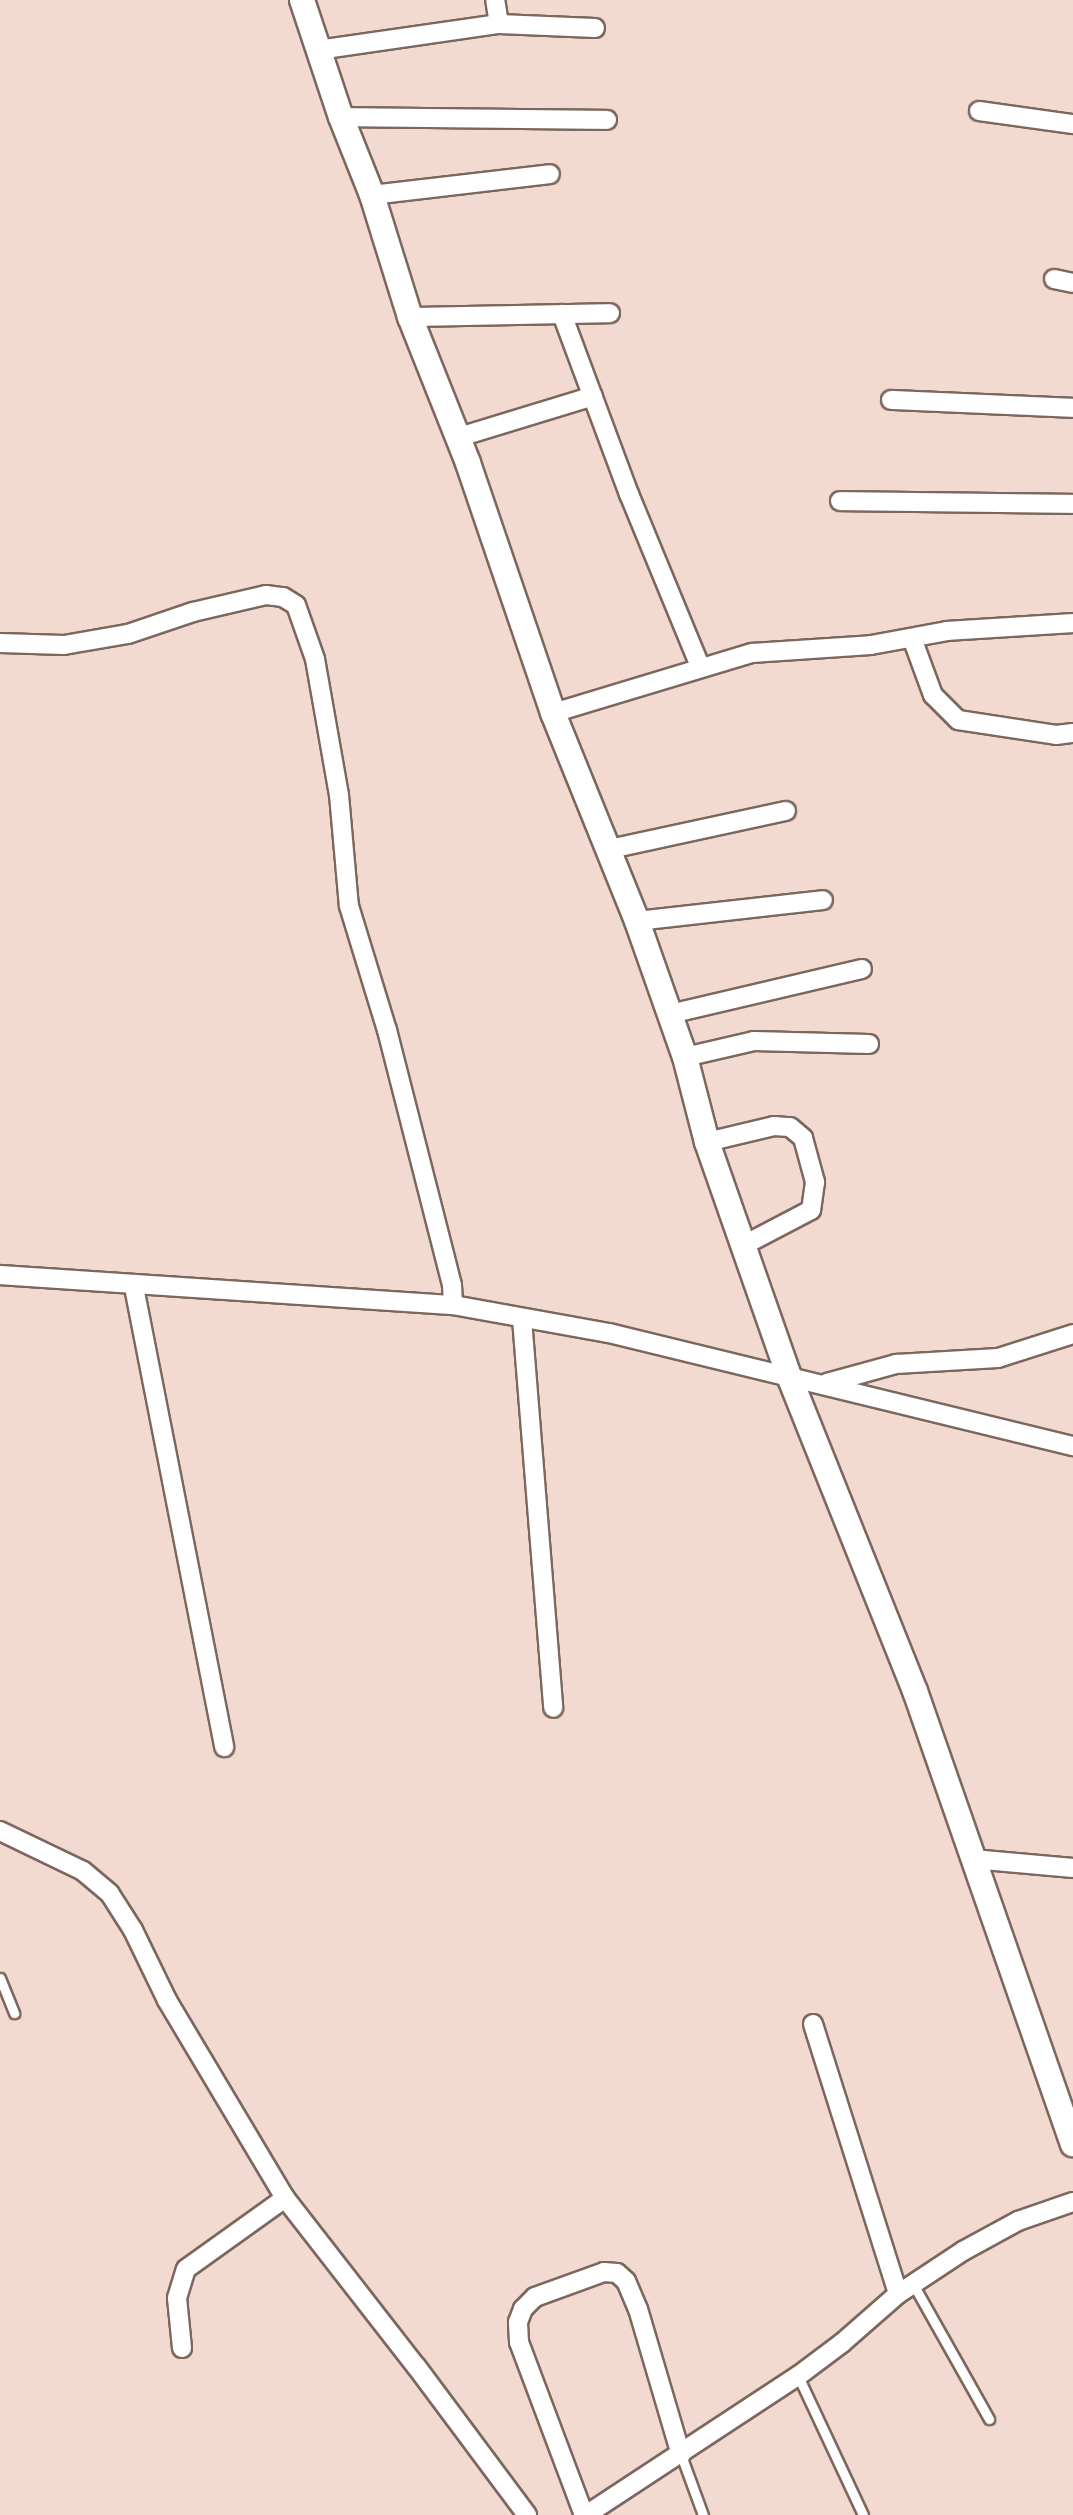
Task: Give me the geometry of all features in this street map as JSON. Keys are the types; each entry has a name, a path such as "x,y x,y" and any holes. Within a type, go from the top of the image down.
{"main road":[{"path":"302,0 341,117 372,195 410,317 468,463 553,713 610,849 670,1014 685,1057 707,1142 789,1376 915,1691 1073,2144"}],"street":[{"path":"495,0 499,24"},
{"path":"318,50 499,24 595,28"},
{"path":"979,111 1073,124"},
{"path":"341,117 607,120"},
{"path":"372,195 550,174"},
{"path":"1054,279 1073,283"},
{"path":"410,317 610,313"},
{"path":"562,314 700,666"},
{"path":"456,438 593,396"},
{"path":"891,400 1073,408"},
{"path":"840,501 1073,504"},
{"path":"0,643 64,645 117,636 266,595 283,597 296,605 315,659 339,795 349,906 387,1030 452,1285 453,1305"},
{"path":"553,713 700,666 752,653 871,645 947,631 1073,623"},
{"path":"912,638 933,695 958,720 1056,735 1073,733"},
{"path":"610,849 786,811"},
{"path":"637,921 823,900"},
{"path":"670,1014 862,969"},
{"path":"685,1057 754,1041 869,1044"},
{"path":"707,1142 774,1126 790,1127 803,1138 815,1182 811,1210 744,1245"},
{"path":"0,1275 134,1287 453,1305 609,1333 1073,1446"},
{"path":"134,1287 224,1747"},
{"path":"522,1319 553,1708"},
{"path":"824,1384 896,1364 998,1358 1073,1334"},
{"path":"0,1831 83,1871 110,1894 133,1930 167,2000 285,2198 527,2515"},
{"path":"973,1859 1073,1868"},
{"path":"813,2024 906,2289"},
{"path":"182,2348 177,2298 186,2269 285,2198"},
{"path":"681,2455 638,2309 626,2281 617,2273 604,2272 535,2297 523,2309 518,2322 519,2342 585,2515 681,2455 798,2376 906,2289 963,2251 1018,2221 1073,2202"}],"lane":[{"path":"0,1978 14,2013"},
{"path":"906,2289 989,2419"},
{"path":"798,2376 863,2515"},
{"path":"681,2455 703,2515"}]}
